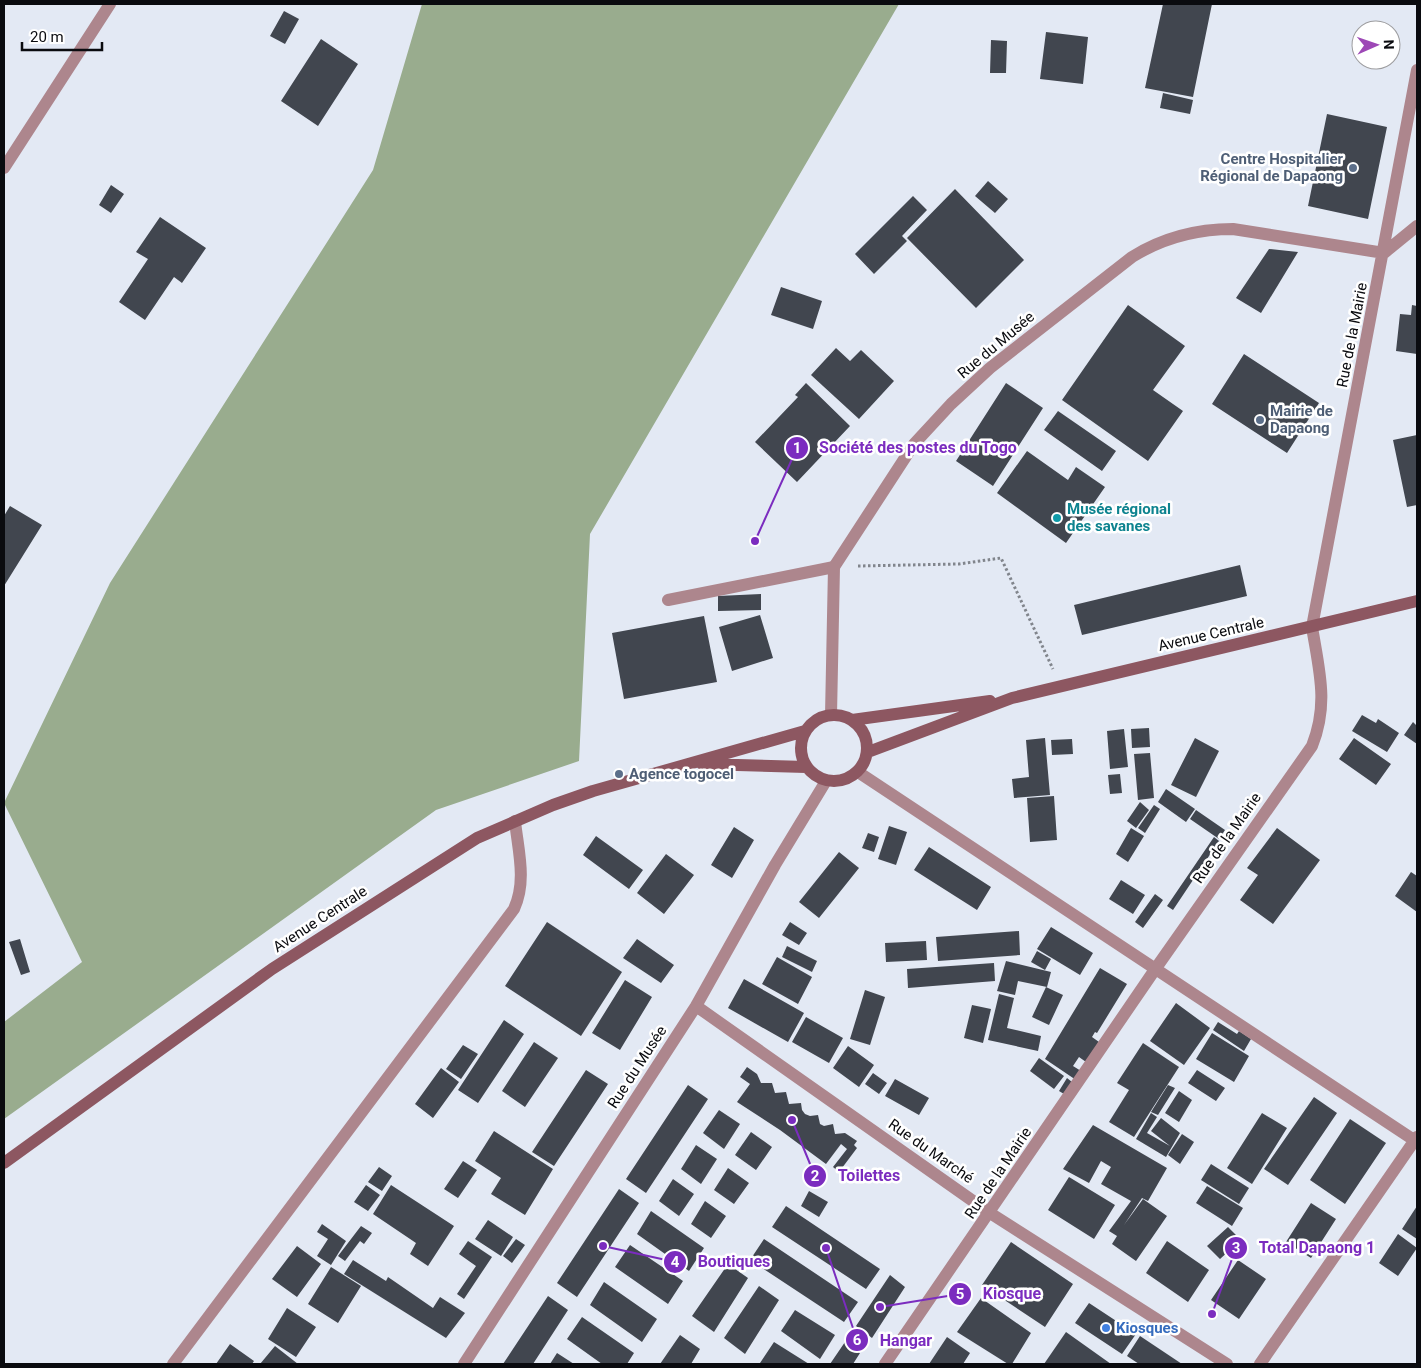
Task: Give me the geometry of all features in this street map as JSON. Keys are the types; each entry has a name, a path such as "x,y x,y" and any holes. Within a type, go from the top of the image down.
{"main road":[{"name":"Avenue Centrale","path":"868,752 1012,698 1417,601"},
{"name":"Avenue Centrale","path":"852,720 1012,698"},
{"path":"831,715 852,720 864,733 868,752 864,763 858,772 843,781 826,781 818,778 806,767 801,750 805,731 816,720 831,715"},
{"name":"Avenue Centrale","path":"4,1163 272,969 477,838 593,791 805,731"},
{"name":"Avenue Centrale","path":"687,764 806,767"}],"street":[{"path":"4,168 110,4"},
{"name":"Rue de la Mairie","path":"885,1364 1156,968 1312,746 1322,709 1322,687 1312,627 1417,70"},
{"path":"1384,253 1417,226"},
{"name":"Rue du Musée","path":"834,566 914,444 951,404 998,362 1132,257 1152,244 1180,234 1212,229 1233,229 1384,253"},
{"path":"668,600 834,566 831,715"},
{"path":"858,772 1416,1140 1260,1364"},
{"name":"Rue du Musée","path":"464,1364 696,1006 775,865 826,781"},
{"path":"173,1364 514,909 520,895 521,877 515,821"},
{"name":"Rue du Marché","path":"696,1006 990,1213 1227,1364"}],"path":[{"path":"834,566 958,564 1001,558 1060,685"}],"green space":[{"path":"422,4 899,4 590,534 579,761 436,810 4,1119 4,1022 82,962 4,803 110,583 373,170"}],"building":[{"path":"1163,4 1212,4 1193,97 1145,88"},
{"path":"284,11 299,19 285,44 270,36"},
{"path":"1046,32 1088,37 1083,84 1040,79"},
{"path":"321,39 358,64 318,126 281,101"},
{"path":"991,40 1007,41 1006,73 990,73"},
{"path":"1163,93 1193,100 1190,114 1160,108"},
{"path":"1327,114 1387,127 1368,219 1308,206"},
{"path":"988,181 1008,199 995,213 975,196"},
{"path":"111,185 124,194 111,213 99,205"},
{"path":"955,189 1024,260 976,308 907,238"},
{"path":"913,196 927,210 902,236 907,241 874,274 855,254"},
{"path":"160,217 206,248 182,283 174,277 145,320 119,302 148,259 136,252"},
{"path":"1269,249 1298,252 1261,313 1236,298"},
{"path":"781,287 822,301 813,329 771,315"},
{"path":"1128,305 1185,346 1153,390 1183,411 1148,461 1062,400"},
{"path":"1412,305 1417,306 1417,354 1396,351 1400,314 1411,315"},
{"path":"836,348 850,361 861,350 894,381 859,419 811,375"},
{"path":"1244,354 1319,403 1287,453 1212,404"},
{"path":"806,383 850,426 797,482 755,442 798,397 795,395"},
{"path":"1006,383 1043,408 993,486 956,461"},
{"path":"1058,411 1116,451 1102,471 1044,430"},
{"path":"1417,435 1417,505 1407,507 1393,440"},
{"name":"Musée régional des savanes","path":"1027,451 1068,480 1076,467 1105,487 1066,543 997,493"},
{"path":"10,506 42,525 4,586 4,516"},
{"path":"1240,565 1247,596 1082,635 1074,605"},
{"path":"761,594 761,610 718,611 718,596"},
{"path":"760,615 773,658 732,671 719,627"},
{"path":"704,616 717,682 624,699 612,633"},
{"path":"1362,715 1376,723 1378,719 1399,733 1387,752 1352,731"},
{"path":"1413,722 1417,726 1417,744 1404,735"},
{"path":"1149,728 1150,747 1132,748 1131,729"},
{"path":"1124,729 1128,767 1110,769 1107,731"},
{"path":"1045,738 1050,795 1014,798 1012,779 1029,777 1026,740"},
{"path":"1195,738 1219,751 1196,797 1171,785"},
{"path":"1354,738 1391,764 1376,785 1339,759"},
{"path":"1072,739 1073,754 1052,755 1051,740"},
{"path":"1150,753 1154,798 1138,800 1134,754"},
{"path":"1120,774 1122,793 1110,794 1108,775"},
{"path":"1166,789 1195,809 1186,822 1158,802"},
{"path":"1054,796 1057,840 1030,842 1027,798"},
{"path":"1140,802 1149,810 1136,828 1127,821"},
{"path":"1154,805 1160,809 1145,833 1138,828"},
{"path":"1196,810 1225,830 1219,839 1190,819"},
{"path":"889,826 907,832 896,865 878,859"},
{"path":"734,827 754,840 732,878 711,865"},
{"path":"1131,828 1144,836 1128,862 1116,854"},
{"path":"1277,828 1320,860 1273,924 1240,900 1258,875 1247,868"},
{"path":"868,833 879,837 874,852 862,848"},
{"path":"596,836 643,870 629,889 583,855"},
{"path":"1214,837 1219,841 1173,910 1167,906"},
{"path":"929,847 991,887 977,910 914,870"},
{"path":"839,852 859,868 819,918 799,902"},
{"path":"666,854 694,875 664,914 637,893"},
{"path":"1411,872 1417,876 1417,912 1395,896"},
{"path":"1121,880 1145,895 1133,914 1109,899"},
{"path":"1155,894 1163,900 1143,928 1135,922"},
{"path":"547,922 622,972 581,1036 505,986"},
{"path":"790,922 807,933 799,945 782,935"},
{"path":"1051,927 1093,953 1080,975 1037,949"},
{"path":"1019,931 1020,955 938,961 936,937"},
{"path":"20,939 30,972 21,975 9,942"},
{"path":"637,939 674,965 661,983 623,958"},
{"path":"926,941 927,960 886,962 885,943"},
{"path":"787,946 817,961 812,972 782,957"},
{"path":"1037,951 1051,959 1045,970 1031,962"},
{"path":"777,957 812,977 798,1004 762,984"},
{"path":"1006,961 1051,972 1047,987 1018,981 1015,995 997,991"},
{"path":"994,963 995,981 908,988 907,969"},
{"path":"1100,968 1127,984 1097,1033 1095,1032 1092,1037 1099,1042 1086,1062 1079,1057 1073,1066 1081,1071 1076,1080 1045,1059"},
{"path":"744,979 804,1013 788,1042 728,1008"},
{"path":"625,980 652,997 620,1050 592,1033"},
{"path":"1046,987 1063,995 1049,1025 1032,1017"},
{"path":"865,990 885,997 870,1045 850,1039"},
{"path":"999,994 1014,998 1007,1028 1041,1036 1038,1051 988,1040"},
{"path":"1176,1003 1210,1028 1184,1065 1150,1041"},
{"path":"972,1005 991,1009 983,1043 964,1038"},
{"path":"806,1017 843,1038 829,1063 792,1042"},
{"path":"504,1020 524,1034 478,1103 458,1090"},
{"path":"1218,1022 1237,1034 1239,1031 1251,1039 1244,1051 1213,1030"},
{"path":"1212,1033 1249,1056 1234,1082 1196,1059"},
{"path":"534,1042 558,1058 525,1107 502,1091"},
{"path":"1143,1043 1179,1067 1134,1137 1109,1122 1129,1090 1117,1083"},
{"path":"463,1045 478,1054 461,1079 446,1069"},
{"path":"848,1046 874,1065 859,1087 833,1068"},
{"path":"1039,1058 1064,1076 1054,1089 1030,1071"},
{"path":"747,1067 757,1074 761,1083 772,1083 775,1093 786,1092 789,1104 801,1103 805,1114 810,1116 818,1115 820,1124 824,1126 833,1124 835,1134 845,1133 857,1141 854,1145 857,1148 839,1172 833,1167 847,1149 841,1144 826,1164 780,1130 737,1102 750,1084 740,1077"},
{"path":"441,1068 459,1082 433,1118 415,1104"},
{"path":"586,1070 608,1084 554,1166 532,1152"},
{"path":"1197,1070 1225,1088 1216,1101 1188,1083"},
{"path":"873,1073 887,1083 879,1094 865,1084"},
{"path":"1067,1078 1072,1082 1064,1094 1059,1091"},
{"path":"895,1079 929,1098 919,1115 885,1096"},
{"path":"688,1085 708,1099 646,1193 626,1179"},
{"path":"1168,1085 1175,1088 1158,1115 1151,1112"},
{"path":"1179,1091 1192,1100 1179,1122 1165,1113"},
{"path":"1314,1097 1337,1113 1288,1185 1264,1169"},
{"path":"719,1110 740,1124 724,1149 703,1133"},
{"path":"1151,1113 1157,1117 1147,1133 1170,1146 1151,1131 1161,1118 1180,1133 1166,1157 1136,1139"},
{"path":"1262,1113 1287,1128 1252,1184 1227,1168"},
{"path":"1350,1119 1386,1143 1345,1204 1310,1180"},
{"path":"1093,1125 1167,1168 1148,1201 1142,1198 1124,1225 1143,1199 1167,1216 1136,1261 1112,1244 1117,1236 1109,1231 1131,1201 1101,1184 1111,1167 1101,1161 1089,1183 1063,1169"},
{"path":"494,1131 553,1169 525,1215 491,1194 501,1178 475,1161"},
{"path":"751,1132 772,1147 756,1170 735,1155"},
{"path":"1182,1134 1194,1142 1180,1164 1168,1155"},
{"path":"696,1145 717,1159 701,1184 681,1169"},
{"path":"463,1161 477,1170 458,1198 444,1189"},
{"path":"1211,1164 1249,1188 1239,1204 1201,1180"},
{"path":"379,1167 392,1176 382,1191 368,1182"},
{"path":"728,1168 749,1183 734,1204 714,1190"},
{"path":"1069,1177 1115,1205 1094,1239 1048,1210"},
{"path":"673,1179 694,1194 679,1216 659,1201"},
{"path":"366,1185 380,1195 368,1211 354,1202"},
{"path":"391,1185 454,1226 428,1266 410,1254 416,1243 373,1214"},
{"path":"1207,1186 1243,1208 1232,1226 1196,1203"},
{"path":"619,1189 639,1203 577,1297 557,1283"},
{"path":"809,1191 828,1202 819,1217 801,1206"},
{"path":"705,1201 726,1216 711,1238 691,1224"},
{"path":"1311,1203 1336,1219 1311,1258 1286,1242"},
{"path":"786,1206 880,1269 866,1289 772,1227"},
{"path":"1417,1206 1417,1239 1402,1229"},
{"path":"651,1211 704,1248 689,1271 637,1234"},
{"path":"488,1220 513,1237 501,1256 475,1239"},
{"path":"322,1224 346,1241 331,1265 317,1256 328,1239 317,1232"},
{"path":"361,1226 372,1233 364,1244 360,1241 345,1261 338,1256"},
{"path":"1228,1227 1241,1240 1220,1259 1207,1246"},
{"path":"1398,1234 1417,1248 1398,1276 1379,1263"},
{"path":"516,1239 525,1245 512,1263 503,1256"},
{"path":"764,1239 858,1302 844,1322 750,1260"},
{"path":"468,1241 492,1257 464,1299 457,1294 476,1266 459,1254"},
{"path":"1167,1241 1209,1270 1188,1302 1146,1273"},
{"path":"1011,1242 1073,1284 1045,1327 982,1285"},
{"path":"630,1245 683,1281 668,1304 615,1267"},
{"path":"297,1246 321,1264 297,1297 272,1279"},
{"path":"353,1260 386,1281 388,1277 433,1308 440,1297 465,1313 446,1338 344,1274"},
{"path":"1238,1260 1266,1279 1239,1319 1211,1300"},
{"path":"728,1264 748,1278 714,1332 692,1316"},
{"path":"331,1267 361,1286 338,1323 308,1304"},
{"path":"890,1275 905,1287 872,1338 856,1326"},
{"path":"604,1282 657,1319 642,1342 590,1305"},
{"path":"759,1286 779,1300 745,1354 724,1338"},
{"path":"548,1296 568,1310 533,1364 503,1364"},
{"path":"981,1298 1031,1333 1012,1364 1008,1364 957,1332"},
{"name":"Kiosques","path":"1089,1303 1136,1334 1122,1354 1075,1323"},
{"path":"287,1308 316,1327 296,1357 268,1339"},
{"path":"795,1310 835,1335 820,1359 781,1331"},
{"path":"582,1317 634,1353 627,1364 602,1364 567,1339"},
{"path":"1066,1332 1111,1364 1044,1364"},
{"path":"680,1335 700,1349 691,1364 660,1364"},
{"path":"1140,1336 1182,1364 1139,1364 1127,1356"},
{"path":"947,1337 970,1353 963,1364 929,1364"},
{"path":"774,1342 809,1364 760,1363"},
{"path":"845,1342 860,1353 853,1364 830,1364"},
{"path":"230,1344 254,1361 252,1364 216,1364"},
{"path":"275,1346 298,1364 260,1364"},
{"path":"557,1353 574,1364 550,1364"}],"place":[{"name":"Centre Hospitalier Régional de Dapaong","path":"1353,168"},
{"name":"Mairie de Dapaong","path":"1260,420"},
{"name":"Musée régional des savanes","path":"1057,518"},
{"name":"Société des postes du Togo","path":"755,541"},
{"name":"Agence togocel","path":"619,774"},
{"name":"Toilettes","path":"792,1120"},
{"name":"Boutiques","path":"603,1246"},
{"name":"Hangar","path":"826,1248"},
{"name":"Kiosque","path":"880,1307"},
{"name":"Total Dapaong 1","path":"1212,1314"},
{"name":"Kiosques","path":"1106,1328"}]}
